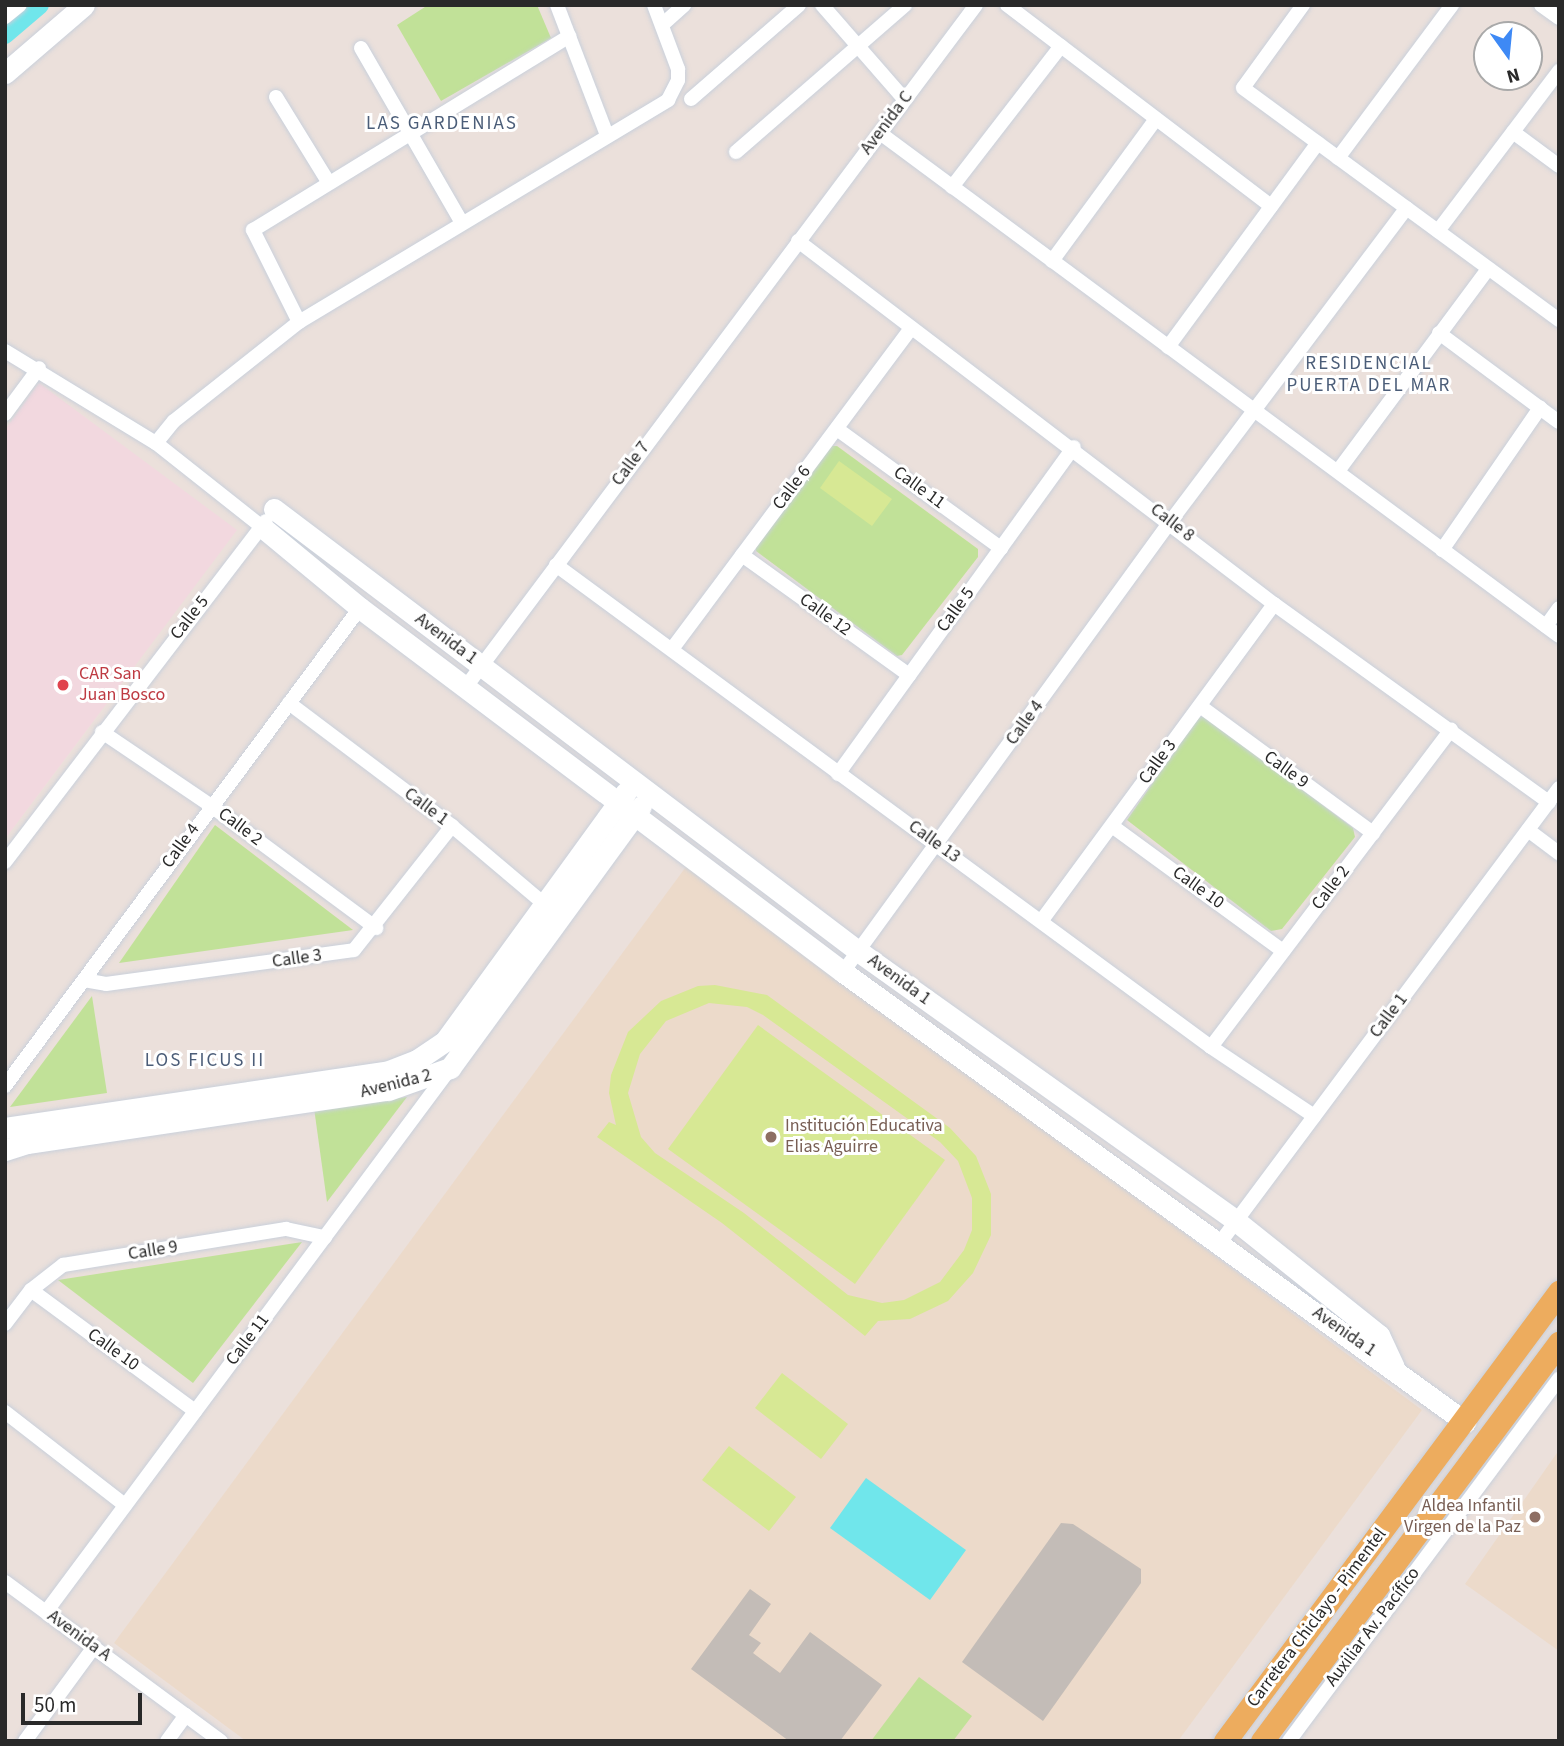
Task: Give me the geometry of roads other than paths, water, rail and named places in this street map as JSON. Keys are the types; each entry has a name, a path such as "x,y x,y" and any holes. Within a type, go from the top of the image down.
{"main road":[{"name":"Carretera Chiclayo - Pimentel","path":"1225,1741 1554,1304"},
{"name":"Carretera Chiclayo - Pimentel","path":"1262,1741 1556,1352"}],"street":[{"path":"5,18 19,5"},
{"path":"5,73 84,5"},
{"path":"557,5 607,135"},
{"path":"156,443 174,421 299,322 668,100 674,92 678,69 654,5"},
{"path":"662,25 684,5"},
{"path":"691,99 799,5"},
{"path":"822,5 905,100"},
{"path":"736,152 905,5"},
{"name":"Avenida C","path":"798,241 976,5"},
{"path":"1007,5 1271,206"},
{"path":"1303,5 1243,88 1559,320"},
{"path":"1338,158 1452,5"},
{"path":"1541,5 1559,18"},
{"path":"299,322 253,230 569,36"},
{"path":"952,187 1061,46"},
{"path":"361,48 462,223"},
{"path":"1438,231 1559,71"},
{"path":"276,97 330,183"},
{"path":"1052,261 1156,119"},
{"path":"1513,132 1559,166"},
{"path":"880,133 1559,636"},
{"path":"1168,347 1318,143"},
{"name":"Calle 4","path":"843,972 1170,522 1209,475 1407,208"},
{"name":"Calle 8","path":"798,241 1073,447 1275,604 1549,802"},
{"name":"Calle 7","path":"465,688 798,241"},
{"path":"1338,471 1488,269"},
{"name":"Calle 6","path":"672,649 911,328"},
{"path":"1439,333 1559,422"},
{"path":"5,351 39,368 156,443 262,527"},
{"path":"5,414 39,368"},
{"path":"1442,550 1540,408"},
{"name":"Calle 11","path":"837,429 1000,548"},
{"name":"Calle 5","path":"838,774 1073,447"},
{"name":"Calle 5","path":"5,862 274,509"},
{"name":"Avenida 1","path":"274,509 858,951 1236,1221 1379,1335 1394,1367"},
{"name":"Avenida 1","path":"262,527 360,608 843,972 1394,1367"},
{"name":"Calle 12","path":"741,555 909,675"},
{"name":"Calle 13","path":"556,565 838,774 1042,920 1211,1047 1314,1116"},
{"name":"Calle 3","path":"1042,920 1275,604"},
{"name":"Calle 4","path":"5,1086 210,805 360,608"},
{"path":"1546,626 1559,608"},
{"name":"Calle 1","path":"289,703 452,826 552,910"},
{"name":"Calle 9","path":"1200,706 1373,833"},
{"name":"Calle 2","path":"1211,1047 1451,730"},
{"name":"Calle 2","path":"102,732 210,805 376,928"},
{"name":"Avenida 2","path":"5,1128 386,1072 417,1060 445,1041 552,910 642,787"},
{"name":"Calle 1","path":"1219,1244 1559,788"},
{"name":"Calle 3","path":"84,980 106,984 354,950 376,928 452,826"},
{"name":"Calle 10","path":"1112,826 1283,951"},
{"path":"1528,830 1559,853"},
{"name":"Avenida 2","path":"5,1150 27,1143 388,1090 450,1069 552,910"},
{"name":"Calle 11","path":"46,1612 450,1069"},
{"name":"Calle 9","path":"5,1324 31,1290 63,1265 286,1229 325,1237"},
{"name":"Calle 10","path":"31,1290 195,1411"},
{"path":"1394,1367 1465,1422"},
{"name":"Auxiliar Av. Pacífico","path":"1289,1741 1559,1379"},
{"path":"5,1412 125,1505"},
{"name":"Avenida A","path":"5,1581 221,1741"},
{"path":"25,1741 94,1647"},
{"path":"167,1741 186,1715"}],"water":[{"path":"866,1478 966,1550 930,1600 830,1528"}],"waterway":[{"path":"5,35 40,5"}],"place":[{"name":"CAR San Juan Bosco","path":"63,685"},
{"name":"Institución Educativa Elias Aguirre","path":"771,1137"},
{"name":"Aldea Infantil Virgen de la Paz","path":"1535,1517"}],"district":[{"name":"LAS GARDENIAS","path":"442,124"},
{"name":"RESIDENCIAL PUERTA DEL MAR","path":"1369,375"},
{"name":"LOS FICUS II","path":"205,1061"}]}
